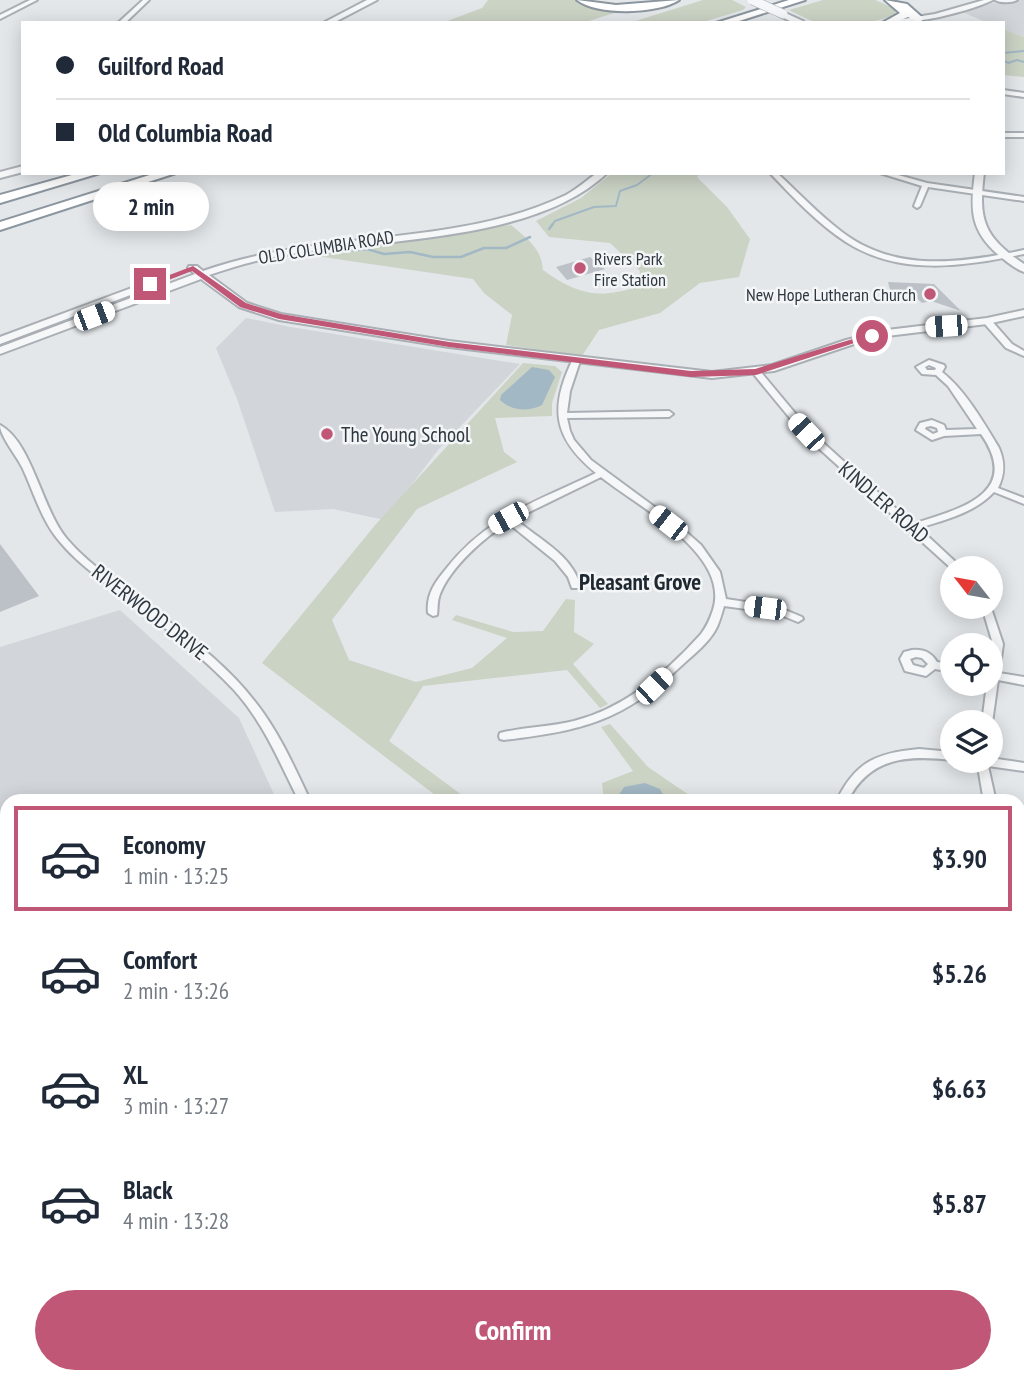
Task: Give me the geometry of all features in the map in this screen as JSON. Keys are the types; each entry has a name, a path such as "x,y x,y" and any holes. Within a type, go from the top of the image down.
{"highway":[{"path":"582,0 597,6 624,9 674,0"},
{"path":"612,20 680,0"},
{"path":"728,21 806,0"},
{"path":"890,0 903,6 919,19"},
{"path":"890,21 906,14 903,6"},
{"path":"735,21 757,12"},
{"path":"0,192 67,175"},
{"path":"0,199 87,175"},
{"path":"0,218 151,175"},
{"path":"0,226 164,175"}],"street":[{"path":"0,17 34,0"},
{"path":"123,21 146,0"},
{"path":"331,21 373,0"},
{"path":"752,0 796,21"},
{"path":"902,21 944,14 989,0"},
{"path":"999,0 1014,0"},
{"path":"1005,92 1024,95"},
{"path":"1005,135 1024,135"},
{"path":"2,172 21,169"},
{"name":"OLD COLUMBIA ROAD","path":"0,341 197,272 284,251 457,227 537,211 582,190 601,175"},
{"path":"775,175 842,236 878,254 906,261 946,265 1024,252"},
{"path":"890,175 926,185 1024,199"},
{"path":"980,175 975,203 977,221 988,238 1024,269"},
{"path":"917,206 926,185"},
{"path":"197,272 243,305 266,314 449,344 691,374 756,372 872,336 987,321 1024,313"},
{"name":"OLD COLUMBIA ROAD","path":"0,351 197,272"},
{"path":"987,321 1009,346 1024,354"},
{"path":"504,736 570,727 607,715 629,704 654,686 702,640 718,614 721,588 703,552 602,473 576,449 566,432 561,416 563,399 576,361"},
{"name":"KINDLER ROAD","path":"756,372 806,432 944,556"},
{"path":"913,527 975,504 993,489 998,479 1000,464 994,446 951,383 939,373"},
{"path":"561,416 669,414"},
{"name":"RIVERWOOD DRIVE","path":"0,429 21,455 43,510 63,540 228,676 265,722 301,794"},
{"path":"943,433 983,430"},
{"path":"433,612 433,596 461,555 480,536 508,518 602,473"},
{"path":"993,489 1024,501"},
{"path":"508,518 565,565 575,579 575,586"},
{"path":"720,601 778,610 798,619"},
{"path":"933,665 940,666"},
{"path":"1003,677 1024,681"},
{"path":"845,794 859,773 884,758 916,753 940,755"},
{"path":"1003,764 1024,767"},
{"path":"984,773 988,794"}],"shaded area":[{"path":"488,0 574,0 596,10 617,12 589,21 447,21 482,8"},
{"path":"703,0 732,0 746,7 707,21 635,21"},
{"path":"823,0 875,0 896,9 895,14 871,21 813,21 789,10"},
{"path":"1024,0 1024,37 1005,30 1005,21 983,21 962,12 992,3 1012,4"},
{"path":"1005,30 1024,37 1024,77 1005,75"},
{"path":"610,175 698,175 697,177 727,207 750,239 739,277 700,283 660,313 599,330 582,356 506,345 512,315 484,293 473,279 302,254 303,251 511,225 536,249 543,270 567,285 578,290 599,293 638,287 640,271 610,243 549,237 536,221 581,198"},
{"path":"246,318 520,364 438,450 385,520 333,509 275,512 237,399 216,348"},
{"path":"523,363 555,366 562,372 552,403 552,416 495,418 504,452 517,462 417,509 332,620 349,660 416,682 472,668 507,638 452,620 456,615 513,632 543,631 566,599 575,600 574,632 594,644 573,664 608,704 600,708 567,670 423,686 389,741 461,794 434,794 262,663 376,524"},
{"path":"120,610 239,718 274,794 0,794 0,647"},
{"path":"610,724 648,767 688,794 603,794 602,783 633,771 601,727"}],"water":[{"path":"532,367 549,370 555,377 542,405 532,409 520,409 500,400 501,395"},
{"path":"645,783 660,789 663,794 620,794 624,787"}],"building":[{"name":"Rivers Park Fire Station","path":"590,257 605,269 567,280 556,267"},
{"name":"New Hope Lutheran Church","path":"888,282 934,284 961,311 931,301 922,303 909,291 890,290"},
{"path":"0,544 39,596 0,612"}],"waterway":[{"path":"1005,53 1024,51"},
{"path":"1005,61 1024,62"},
{"path":"551,226 555,221 594,207 616,206 620,191 637,185 650,175"},
{"path":"549,229 553,224"},
{"path":"316,254 367,249 384,254 410,252 433,257 461,257 484,248 506,248 530,237"}],"place":[{"name":"Rivers Park Fire Station","path":"580,268"},
{"name":"New Hope Lutheran Church","path":"930,294"},
{"name":"The Young School","path":"327,434"}],"district":[{"name":"Pleasant Grove","path":"640,581"}],"route":[{"path":"150,284 193,268 243,305 279,317 449,344 691,374 756,372 872,336"}]}
